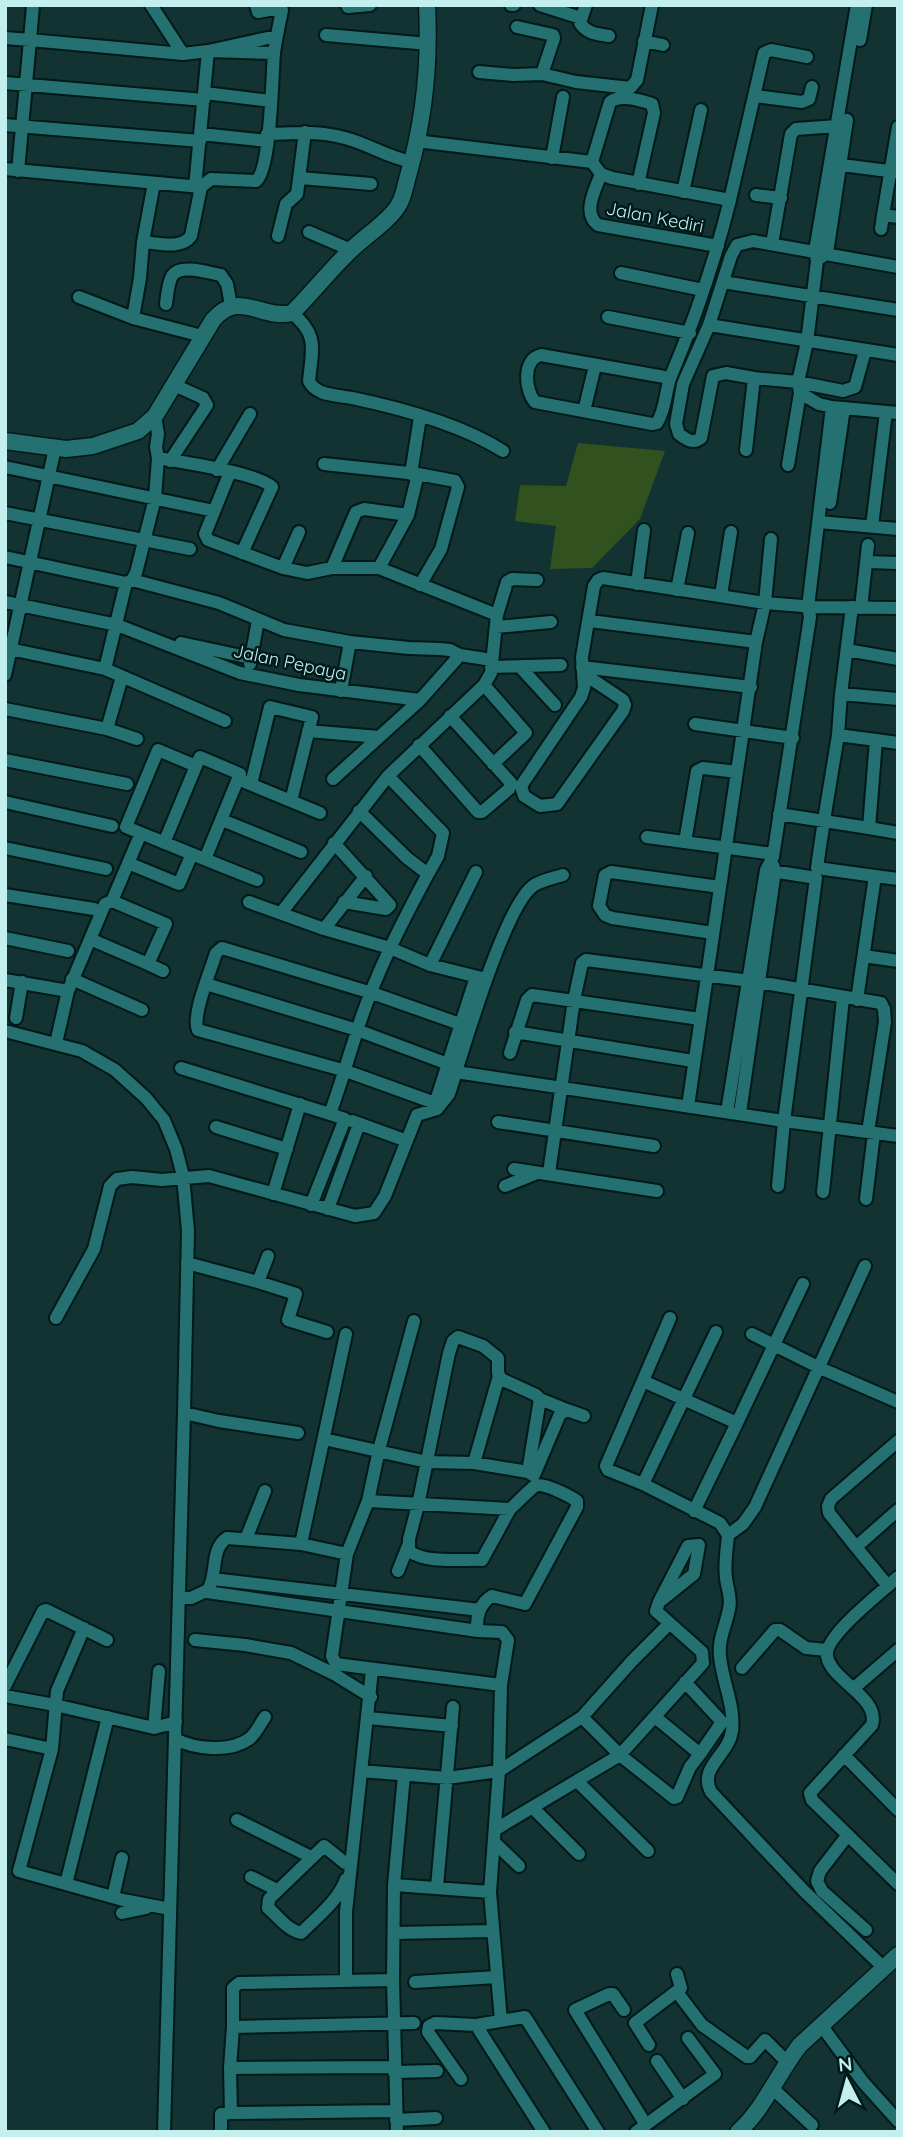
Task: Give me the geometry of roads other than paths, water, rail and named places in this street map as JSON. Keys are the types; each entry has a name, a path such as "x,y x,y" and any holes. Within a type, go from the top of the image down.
{"street":[{"path":"33,5 22,126 12,170 198,187 211,179 256,181 264,169 274,53 281,8 258,12 256,5"},
{"path":"151,5 183,54"},
{"path":"347,5 370,5"},
{"path":"5,441 55,448 93,446 138,431 155,416 202,336 220,311 231,305 255,308 279,316 292,313 351,250 398,207 412,162 427,72 429,44 426,5"},
{"path":"479,72 542,74 576,82 630,88 637,80 652,5"},
{"path":"788,466 807,342 811,296 858,26 857,5"},
{"path":"836,164 837,126 858,26 866,5"},
{"path":"540,31 543,6 584,12 580,23 584,29 609,36"},
{"path":"517,27 553,34 542,74"},
{"path":"326,35 429,44"},
{"path":"5,38 183,54 277,36"},
{"path":"644,41 663,45"},
{"path":"670,378 541,355 535,356 527,378 529,393 535,402 654,424 660,418 670,378 690,333 718,246 764,53 768,50 807,57"},
{"path":"208,51 274,53"},
{"path":"144,242 179,244 187,242 191,236 198,187 208,51"},
{"path":"5,83 271,101"},
{"path":"755,96 802,102 809,99 812,88"},
{"path":"552,158 563,97"},
{"path":"638,184 654,113 652,104 623,98 610,102 593,162 601,174 638,184 730,200"},
{"path":"683,192 701,110"},
{"path":"5,125 201,138 267,138 305,132 345,138 396,159 412,162"},
{"path":"772,244 793,130 837,126"},
{"path":"898,127 894,171 882,222 898,217"},
{"path":"278,236 286,204 298,194 305,132"},
{"path":"416,141 593,162"},
{"path":"836,164 894,171"},
{"name":"Jalan Kediri","path":"601,174 590,212 592,220 598,225 718,246"},
{"path":"300,178 371,184"},
{"path":"132,318 154,183"},
{"path":"756,195 781,198"},
{"path":"309,232 351,250"},
{"path":"865,351 855,387 851,390 799,387 726,373 712,376 701,438 697,442 691,441 679,434 676,424 680,395 709,325 737,245 753,241 898,267"},
{"path":"166,304 171,276 185,269 221,275 227,284 231,305"},
{"path":"621,273 703,290"},
{"path":"723,282 898,310"},
{"path":"79,297 132,318 202,336"},
{"path":"292,313 311,332 313,341 309,381 312,388 381,404 472,433 503,451"},
{"path":"608,317 690,333"},
{"path":"709,325 898,355"},
{"path":"584,411 594,366"},
{"path":"746,450 754,378"},
{"path":"106,669 129,582 136,573 164,459 207,405 203,398 174,386"},
{"path":"799,387 819,404 892,413 872,526"},
{"path":"734,1112 752,982 793,738 838,407"},
{"path":"250,414 224,471 205,534 208,541 283,568 307,573 332,568 379,568 497,621 551,622"},
{"path":"155,416 158,434 156,447 164,459 267,481 272,487 242,553"},
{"path":"379,568 408,515 420,417"},
{"path":"5,676 8,648 21,606 55,448"},
{"path":"324,464 455,481 458,487 441,549 420,585"},
{"path":"5,467 214,511"},
{"path":"332,568 356,512 364,509 408,515"},
{"path":"5,513 190,549"},
{"path":"822,529 872,526 898,528"},
{"path":"637,584 644,530"},
{"path":"283,568 299,531"},
{"path":"722,595 731,532"},
{"path":"677,590 688,533"},
{"path":"688,1106 756,642 765,603 771,539"},
{"path":"778,1186 847,650 867,562 868,545"},
{"path":"5,557 219,603 284,631 350,642 450,650 492,664 521,667 561,665"},
{"path":"867,562 898,563"},
{"path":"583,670 623,700 623,712 557,804 540,806 524,796 521,786 581,697 583,670 594,586 598,580 603,578 811,610 898,608"},
{"path":"281,913 388,776 484,685 491,673 497,621 507,582 512,579 537,580"},
{"name":"Jalan Pepaya","path":"5,602 117,625 240,673 341,691 420,700"},
{"path":"249,674 258,620"},
{"path":"590,621 756,642"},
{"path":"147,636 251,657"},
{"path":"341,691 350,642"},
{"path":"8,648 106,669 225,722"},
{"path":"847,650 898,659"},
{"path":"333,779 420,700 460,655"},
{"path":"521,667 555,705"},
{"path":"583,670 751,687"},
{"path":"107,729 122,677"},
{"path":"484,685 526,733 493,764"},
{"path":"841,694 898,699"},
{"path":"251,784 270,707 312,717 292,801"},
{"path":"5,709 107,729 137,739"},
{"path":"419,745 478,813 509,789 511,783 450,716"},
{"path":"695,724 793,738"},
{"path":"308,731 379,737"},
{"path":"838,735 898,743"},
{"path":"869,828 876,740"},
{"path":"196,766 158,750 126,827 257,880"},
{"path":"164,843 200,757 240,774 205,859"},
{"path":"5,760 127,785"},
{"path":"685,842 697,771 703,768 737,772"},
{"path":"330,1114 357,1030 390,948 439,856 443,833 388,776"},
{"path":"238,779 320,813"},
{"path":"5,802 112,826"},
{"path":"359,811 407,858 428,874"},
{"path":"779,814 898,833"},
{"path":"222,820 301,852"},
{"path":"56,1042 70,985 105,904 112,901 141,833"},
{"path":"647,837 726,848 772,864 817,873 898,879"},
{"path":"334,843 389,902 389,908"},
{"path":"5,848 106,869"},
{"path":"128,863 179,884 192,854"},
{"path":"430,965 476,872"},
{"path":"713,933 612,918 605,915 599,906 605,875 611,872 720,887"},
{"path":"452,1068 460,1024 514,913 532,886 563,875"},
{"path":"324,929 366,876"},
{"path":"858,1000 875,876"},
{"path":"5,895 94,909"},
{"path":"112,901 166,924 148,964"},
{"path":"249,902 324,929 390,948 430,965 481,978"},
{"path":"344,902 389,908 404,920"},
{"path":"5,938 68,951"},
{"path":"90,939 163,971"},
{"path":"434,1107 346,1071 198,1030 195,1022 206,984 216,953 222,948 372,993 460,1024"},
{"path":"864,956 898,961"},
{"path":"544,1172 555,1132 574,1000 582,963 586,960 802,989 880,1003 884,1009 884,1022 866,1199"},
{"path":"56,1318 94,1249 110,1186 117,1178 162,1180 183,1176 209,1176 355,1216 374,1213 385,1196 417,1115 442,1105 481,978"},
{"path":"5,979 70,985 142,1010"},
{"path":"16,1018 22,982"},
{"path":"206,984 357,1030 452,1068 562,1087 898,1136"},
{"path":"510,1053 515,1032 532,995 700,1019"},
{"path":"823,1192 843,998"},
{"path":"5,1031 56,1042 96,1058 115,1070 146,1098 164,1120 183,1176 188,1231 164,2132"},
{"path":"515,1032 693,1061"},
{"path":"181,1068 300,1104 407,1141"},
{"path":"273,1194 300,1104"},
{"path":"311,1205 345,1119"},
{"path":"498,1122 654,1146"},
{"path":"328,1209 359,1124"},
{"path":"216,1127 287,1149"},
{"path":"514,1169 657,1191"},
{"path":"505,1186 544,1172"},
{"path":"258,1282 268,1256"},
{"path":"187,1263 296,1294 288,1320 327,1332"},
{"path":"728,1535 743,1524 755,1507 865,1266"},
{"path":"694,1511 803,1284"},
{"path":"670,1318 606,1466 608,1470 643,1484 720,1523 728,1535 726,1563 730,1609 722,1630 720,1656 732,1731 727,1745 707,1775 708,1786 804,1891 883,1967"},
{"path":"414,1321 368,1501 347,1554 332,1656 336,1664 500,1685"},
{"path":"643,1484 716,1332"},
{"path":"301,1544 346,1334"},
{"path":"752,1334 820,1368 897,1401"},
{"path":"398,1572 408,1546 418,1505 449,1353 455,1338 461,1337 496,1355 499,1376 474,1463"},
{"path":"499,1376 540,1399 584,1416"},
{"path":"643,1381 737,1423"},
{"path":"408,1546 413,1554 422,1557 482,1560 510,1509 534,1487 540,1399"},
{"path":"533,1478 556,1421 562,1412 567,1410"},
{"path":"184,1413 298,1433"},
{"path":"324,1439 427,1462 474,1463 533,1478 575,1499 577,1507 525,1604 488,1597 477,1620 478,1631"},
{"path":"898,1441 831,1499 828,1506 829,1513 856,1547 893,1582 843,1625 827,1650 828,1661 833,1669 854,1688 872,1710 874,1717 872,1724 812,1789 810,1796 898,1884"},
{"path":"246,1539 265,1492"},
{"path":"368,1501 510,1509"},
{"path":"856,1547 898,1510"},
{"path":"207,1592 213,1579 216,1553 221,1542 227,1538 301,1544 347,1554"},
{"path":"213,1579 480,1610"},
{"path":"179,1598 191,1598 207,1592 478,1631 502,1632 508,1640 500,1685 499,1771 490,1892 501,2021"},
{"path":"495,1835 533,1808 620,1755 703,1662 702,1651 657,1614 659,1602"},
{"path":"5,1686 43,1611 46,1610 107,1640"},
{"path":"361,1771 447,1778 499,1771 582,1717 669,1624"},
{"path":"84,1628 60,1682 55,1704 52,1749 18,1868 21,1872 150,1907 170,1909"},
{"path":"743,1668 775,1630 780,1630 806,1648 827,1650"},
{"path":"195,1640 291,1653 334,1674 370,1697"},
{"path":"854,1688 898,1650"},
{"path":"320,1668 332,1656"},
{"path":"348,1863 324,1846 277,1890 267,1902 268,1908 282,1923 301,1933 327,1908 344,1885 347,1876 368,1718 372,1670"},
{"path":"154,1728 159,1671"},
{"path":"582,1717 620,1755 674,1798 677,1797 690,1767 722,1722 685,1682"},
{"path":"5,1696 55,1704 154,1728 176,1722"},
{"path":"438,1887 453,1707"},
{"path":"65,1884 108,1717"},
{"path":"175,1739 188,1746 235,1746 252,1737 265,1717"},
{"path":"655,1717 700,1754"},
{"path":"368,1718 452,1726"},
{"path":"5,1740 52,1749"},
{"path":"844,1755 898,1810"},
{"path":"396,2121 393,2069 394,1885 404,1775"},
{"path":"578,1782 648,1851"},
{"path":"533,1808 579,1854"},
{"path":"237,1820 311,1857"},
{"path":"495,1835 520,1866"},
{"path":"848,1836 820,1871 817,1881 822,1891 866,1930"},
{"path":"113,1897 122,1858"},
{"path":"346,1980 348,1863"},
{"path":"251,1877 277,1890"},
{"path":"394,1885 490,1892"},
{"path":"122,1913 150,1907"},
{"path":"394,1933 493,1931"},
{"path":"738,2132 757,2110 787,2062 821,2025 898,1955"},
{"path":"649,2045 635,2023 677,1992 681,1985 677,1974"},
{"path":"415,1982 497,1978"},
{"path":"231,2113 233,1988 236,1984 393,1980"},
{"path":"677,1992 702,2025 747,2057 765,2040 787,2062"},
{"path":"624,2010 613,1994 575,2010 641,2128 715,2074 688,2038"},
{"path":"461,2079 428,2032 429,2026 435,2023 476,2025 525,2017 598,2132"},
{"path":"233,2027 414,2023"},
{"path":"476,2025 544,2132"},
{"path":"821,2025 863,2082 898,2121"},
{"path":"657,2061 682,2099"},
{"path":"230,2068 436,2071"},
{"path":"771,2087 812,2125"},
{"path":"221,2132 221,2113 396,2121 436,2118"}]}
